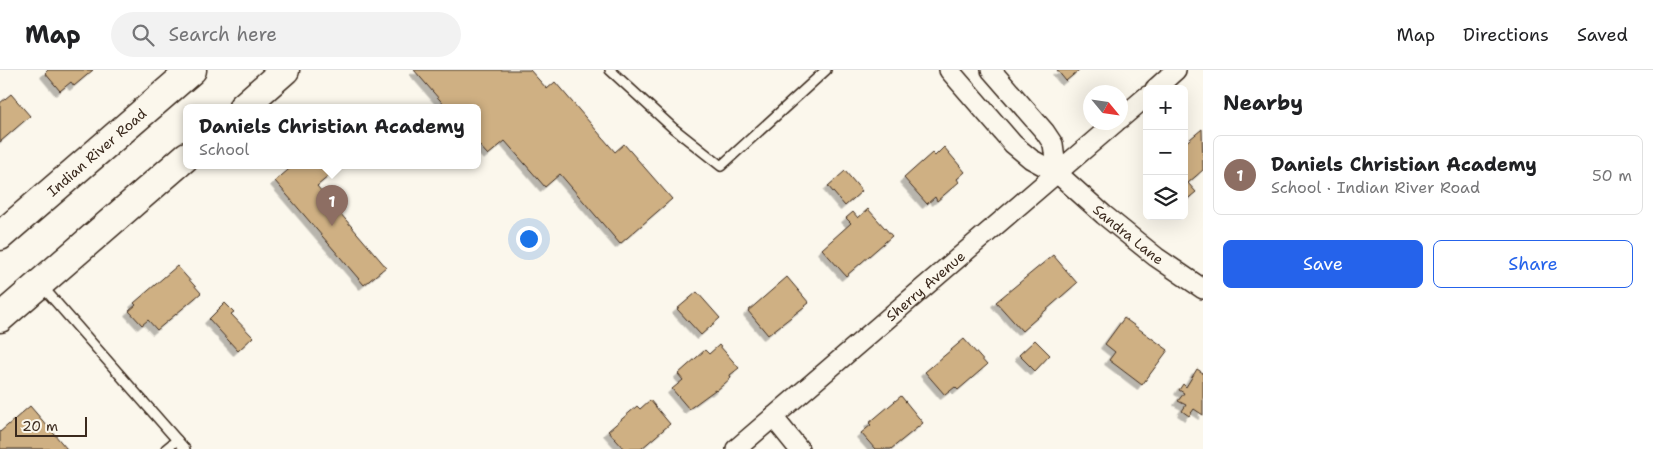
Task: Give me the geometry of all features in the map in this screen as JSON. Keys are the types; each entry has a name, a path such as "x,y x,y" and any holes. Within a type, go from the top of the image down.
{"main road":[{"name":"Indian River Road","path":"0,236 192,70"},
{"path":"246,104 285,70"},
{"path":"0,318 183,159"}],"street":[{"name":"Sandra Lane","path":"949,70 1014,144 1031,159 1058,173 1104,215 1156,257 1203,289"},
{"path":"991,70 1045,132 1053,144 1058,173"},
{"path":"1159,85 1176,70"},
{"path":"1128,111 1143,99"},
{"name":"Sherry Avenue","path":"736,449 1107,130"},
{"path":"773,417 799,449"}],"lane":[{"path":"610,70 674,128 721,166 826,70"},
{"path":"40,284 185,449"},
{"path":"166,449 176,440"}],"building":[{"path":"48,70 93,70 74,86 71,82 60,91 45,73"},
{"path":"414,70 530,70 547,89 555,82 615,152 624,144 672,199 620,244 560,174 545,187 505,141 488,155 481,147 481,104 443,104"},
{"path":"1057,70 1079,70 1066,81"},
{"path":"11,94 30,116 0,142 0,103"},
{"path":"1202,129 1203,170 1188,183 1188,175 1188,141"},
{"path":"944,147 965,172 957,179 959,182 937,201 935,197 927,204 904,178 932,153 935,156"},
{"path":"289,169 337,169 317,186 386,267 364,285 275,181"},
{"path":"845,171 862,191 845,206 828,186"},
{"path":"1188,183 1196,192 1188,199"},
{"path":"868,209 892,236 846,276 822,249 851,223 846,218 853,212 858,218"},
{"path":"1053,255 1077,283 1022,331 996,302"},
{"path":"177,266 201,293 157,330 148,320 142,325 129,311 136,305 134,303"},
{"path":"787,277 809,303 768,335 748,311"},
{"path":"697,292 720,318 701,335 677,309"},
{"path":"225,303 234,312 231,314 253,337 238,351 209,319"},
{"path":"1124,318 1168,350 1142,385 1109,360 1115,352 1105,344"},
{"path":"964,339 987,365 958,390 955,387 945,395 925,372"},
{"path":"1035,340 1050,355 1035,371 1019,355"},
{"path":"719,345 739,368 716,391 689,409 672,389 683,380 678,374 705,350 709,354"},
{"path":"1197,369 1203,373 1203,415 1194,409 1189,416 1182,411 1186,405 1178,401 1184,393 1179,390 1183,384 1186,387"},
{"path":"901,396 923,423 891,449 875,449 861,433 871,425 869,423"},
{"path":"650,400 670,424 641,449 624,449 608,431 637,406 640,409"},
{"path":"30,406 67,449 0,449 0,432"}],"place":[{"name":"Daniels Christian Academy","path":"332,226"}]}
